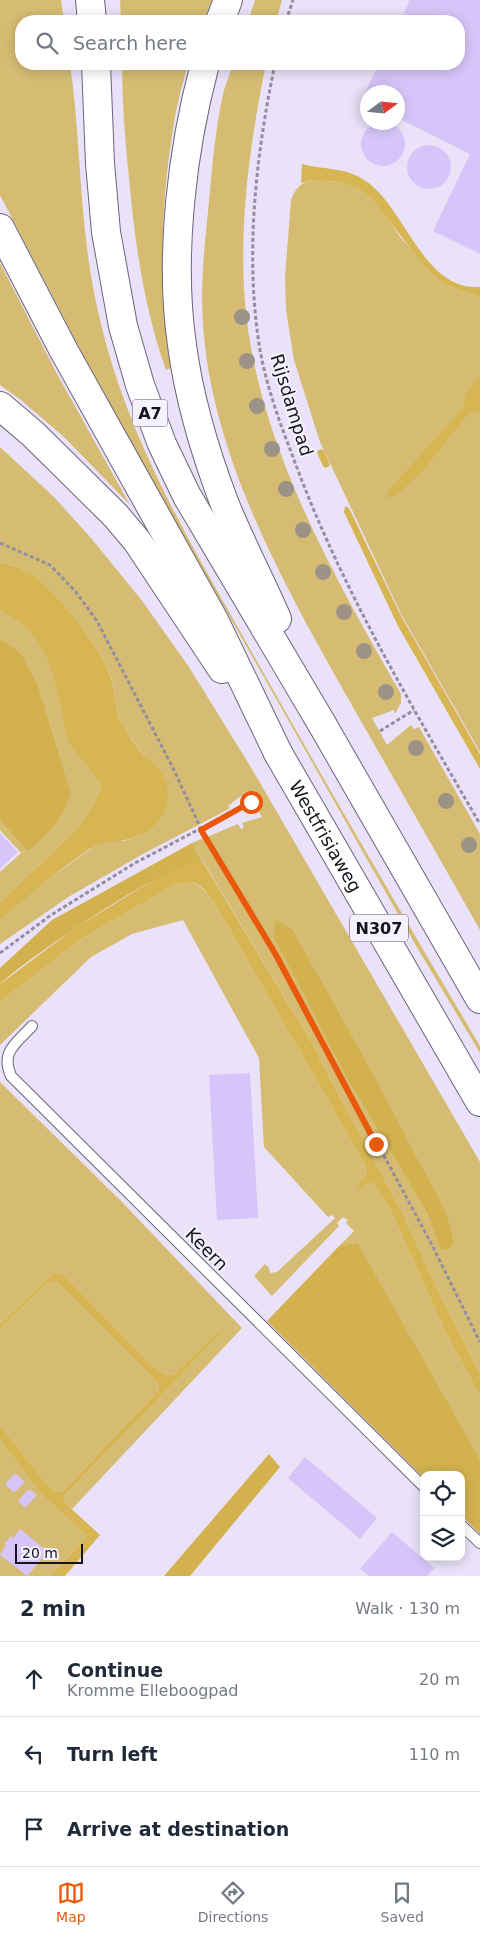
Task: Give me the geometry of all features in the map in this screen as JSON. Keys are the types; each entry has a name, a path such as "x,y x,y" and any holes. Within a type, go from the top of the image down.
{"highway":[{"path":"222,15 228,0"},
{"name":"A7","path":"96,70 100,163 106,232 123,326 140,385 162,444 187,496 322,724"},
{"name":"A7","path":"204,70 190,129 179,225 178,288 182,346 199,427 224,501 322,724"},
{"name":"A7","path":"0,228 64,351 214,620 278,753"},
{"path":"0,406 33,434 94,492 136,541 278,753"},
{"name":"N307","path":"322,724 480,999"},
{"name":"Westfrisiaweg","path":"278,753 480,1102"}],"lane":[{"name":"Keern","path":"32,1026 7,1053 6,1066 11,1076 420,1483"},
{"path":"465,1529 480,1543"}],"path":[{"path":"288,15 293,0"},
{"name":"Rijsdampad","path":"274,70 263,133 254,237 255,296 259,344 268,381 283,432 305,490 358,606 414,710 480,824"},
{"path":"0,543 50,566 76,592 97,621 173,768 201,830 276,955 432,1246 480,1342"},
{"path":"380,731 414,710"},
{"path":"0,953 51,915 135,863 201,830 251,802"}],"shaded area":[{"path":"0,0 61,0 63,15 15,15 15,70 71,70 84,224 93,287 109,354 121,393 153,468 189,540 334,797 480,1046 480,1053 415,944 142,462 83,355 0,195"},
{"path":"120,0 212,0 206,15 121,15"},
{"path":"255,0 282,0 278,15 250,15"},
{"path":"122,70 186,70 175,116 166,184 163,276 164,307 171,368 166,370 146,299 138,251 131,203"},
{"path":"231,70 265,70 251,147 245,204 243,261 250,343 262,396 299,500 348,599 401,694 401,703 395,714 394,710 372,718 387,745 411,725 414,729 419,727 480,834 480,930 286,586 240,483 223,431 210,377 202,309 211,176 217,125 223,95"},
{"path":"302,164 340,170 361,178 388,203 422,253 435,268 449,279 465,286 480,287 480,297 443,284 422,263 372,199 359,189 341,182 312,180 301,183"},
{"path":"312,180 342,182 359,189 372,199 401,238 443,284 480,297 480,752 401,614 320,442 294,360 286,310 285,277 291,200 299,187"},
{"path":"0,263 56,372 130,505 64,437 21,400 0,385"},
{"path":"480,376 480,411 468,414 426,467 398,494 390,498 386,496 388,491 463,408 466,393"},
{"path":"0,447 54,497 91,538 143,602 189,667 252,769 480,1162 480,1374 441,1297 402,1212 319,1058 320,1056 192,843 238,824 241,829 244,827 242,823 262,817 247,791 228,806 230,808 143,854 70,896 0,944 0,920 36,888 96,845 108,841 124,841 139,836 161,818 165,779 125,730 117,711 114,688 106,665 78,621 54,594 32,575 24,570 0,562","holes":["293,930 372,1071 440,1199 449,1222 454,1244 440,1248 427,1213 348,1080"]},
{"path":"345,506 349,508 400,614 480,754 480,769 398,626 344,512"},
{"path":"0,562 23,570 42,582 66,607 89,637 99,652 111,678 121,722 143,754 163,775 167,783 168,792 162,816 151,828 141,835 130,839 102,843 91,848 50,878 0,920 0,902 78,828 94,804 101,786 94,773 75,751 68,739 55,680 44,653 28,629 0,610"},
{"path":"0,610 12,616 40,642 49,659 60,703 101,786 94,804 78,828 0,902 0,872 21,853 0,830 0,820 29,851 71,792 38,685 21,653 5,641 0,641"},
{"path":"0,641 5,641 21,653 38,685 71,792 64,810 54,825 28,851 0,820"},
{"path":"192,843 204,864 189,865 134,891 68,933 0,984 0,968 52,920"},
{"path":"194,862 204,864 320,1056 319,1058 402,1212 441,1297 480,1374 480,1396 444,1329 391,1211 375,1185 371,1182 356,1189 366,1175 364,1163 217,907 200,886 189,882 174,885 81,939 0,1002 0,984 75,928 160,876"},
{"path":"184,881 200,887 217,907 364,1163 366,1173 357,1185 371,1182 375,1184 391,1211 444,1329 480,1396 480,1459 358,1243 340,1245 354,1231 346,1223 348,1220 343,1217 337,1223 339,1226 272,1296 254,1276 265,1264 269,1268 270,1273 277,1272 335,1218 332,1215 328,1217 264,1147 259,1058 183,920 132,934 91,957 0,1045 0,1002 81,939"},
{"path":"275,920 293,930 372,1071 434,1188 445,1210 452,1233 454,1244 447,1250 440,1249 427,1213 348,1080 274,937"},
{"path":"0,1082 121,1201 242,1328 72,1509 65,1503 64,1496 223,1332 175,1374 166,1375 152,1366 64,1275 46,1279 0,1324"},
{"path":"358,1243 480,1459 480,1534 465,1519 465,1471 420,1471 420,1474 267,1321 340,1245"},
{"path":"54,1274 64,1275 152,1366 166,1375 175,1374 220,1331 223,1332 64,1496 65,1503 100,1535 65,1576 51,1576 87,1536 43,1496 0,1440 0,1425 50,1488 56,1492 61,1492 159,1391 157,1382 56,1281 43,1287 0,1329 0,1324 46,1279"},
{"path":"56,1281 157,1382 159,1392 63,1491 58,1492 50,1488 0,1425 0,1329 43,1287"},
{"path":"0,1440 43,1496 87,1536 51,1576 0,1576"},
{"path":"269,1454 280,1467 190,1576 164,1576"}],"building":[{"path":"410,0 480,0 480,254 433,231 470,154 405,122 405,85 369,85 376,70 465,70 465,15 403,15"},
{"path":"367,130 399,130 405,144 401,156 395,162 383,166 371,162 365,156 361,144"},
{"path":"429,145 441,149 447,155 451,167 447,179 441,185 429,189 417,185 411,179 407,167 411,155 417,149"},
{"path":"0,833 18,852 0,869"},
{"path":"250,1073 258,1218 217,1220 209,1075"},
{"path":"305,1457 377,1518 360,1539 288,1478"},
{"path":"15,1473 25,1482 14,1493 5,1484"},
{"path":"29,1489 37,1495 25,1508 18,1501"},
{"path":"20,1529 48,1552 27,1576 0,1555 6,1545 4,1544 11,1536 13,1538"},
{"path":"392,1532 420,1556 420,1561 426,1561 434,1568 427,1576 369,1576 360,1569"}],"waterway":[{"path":"321,453 326,464"}],"route":[{"path":"251,802 201,830 229,873 276,955 376,1144"}]}
